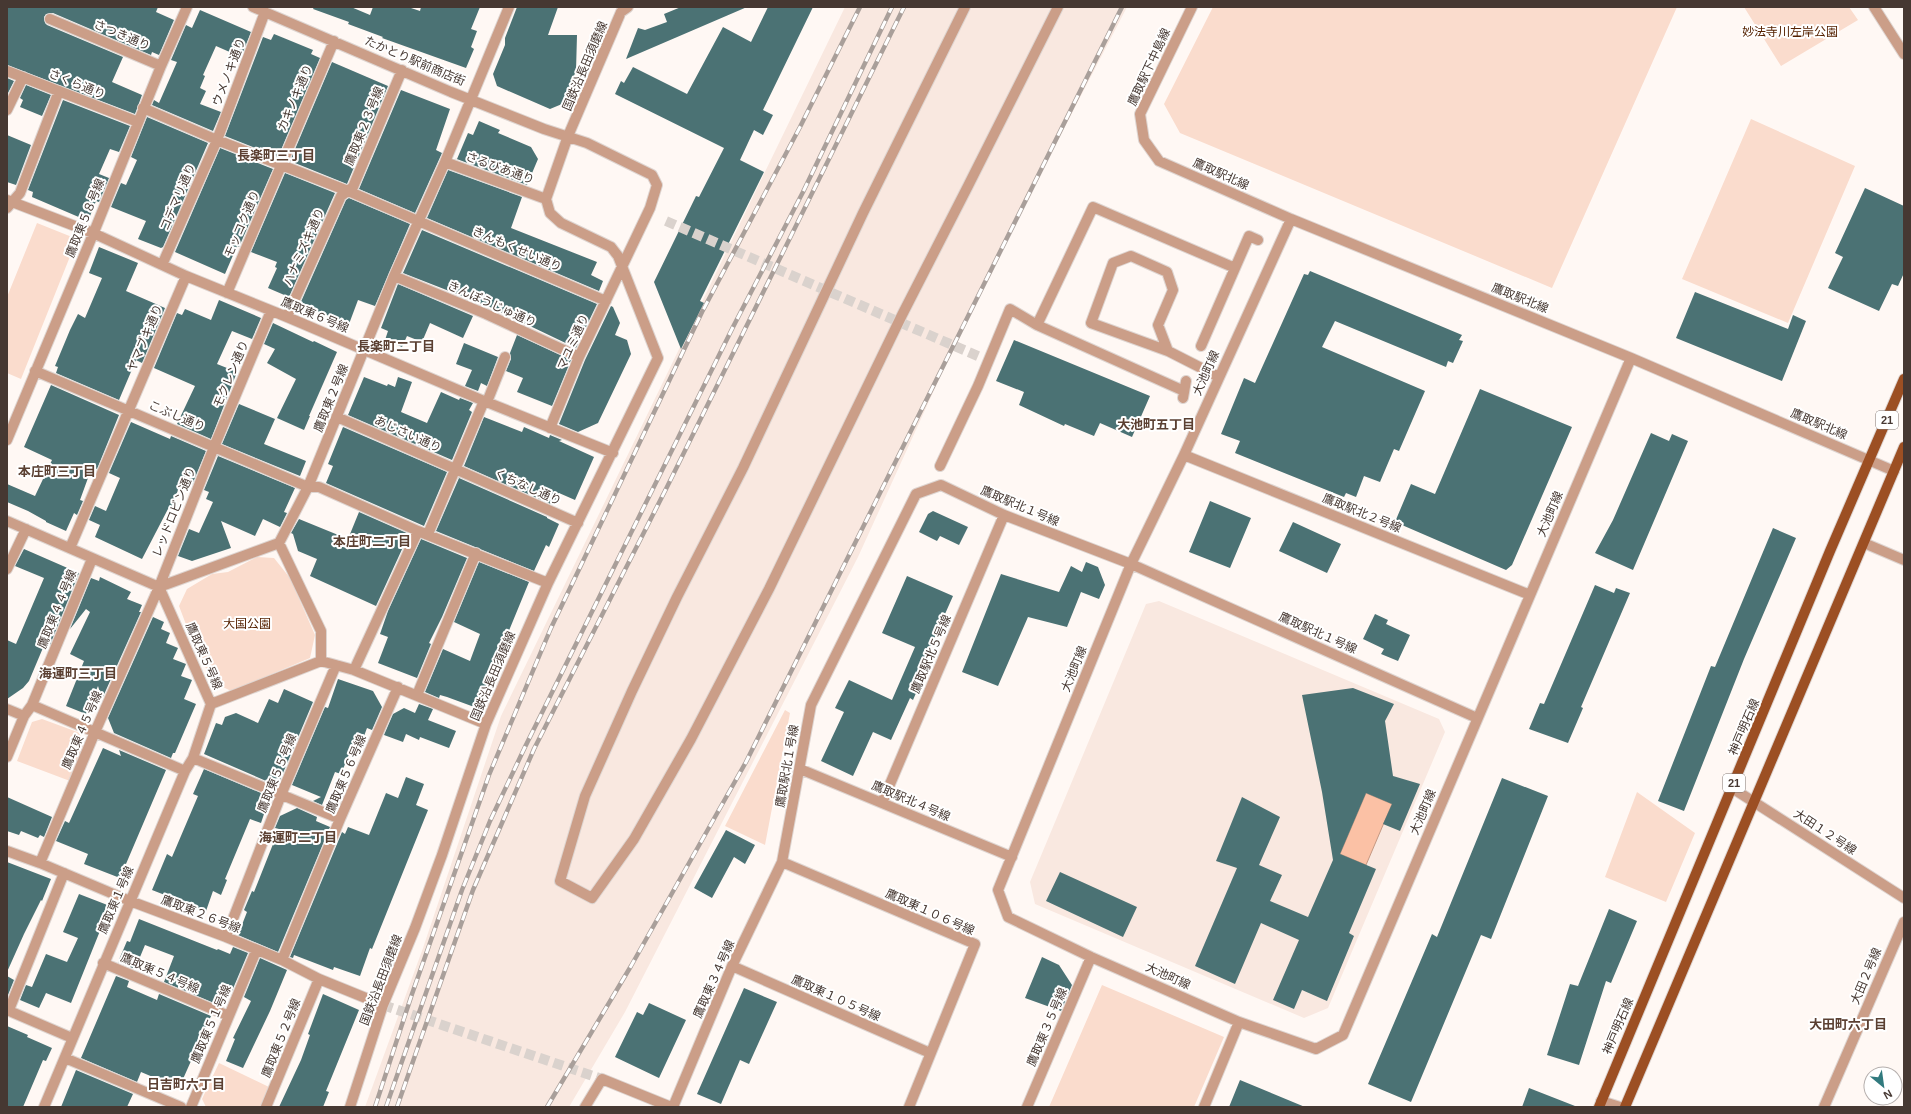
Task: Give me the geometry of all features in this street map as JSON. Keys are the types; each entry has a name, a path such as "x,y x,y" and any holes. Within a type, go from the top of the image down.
{"main road":[{"name":"神戸明石線","path":"1600,1104 1904,379"},
{"name":"21","path":"1625,1107 1904,447"}],"street":[{"name":"鷹取東５８号線","path":"7,440 9,428 35,371 93,233 143,108 187,7"},
{"name":"たかとり駅前商店街","path":"253,7 544,129 568,136"},
{"name":"鷹取東２号線","path":"279,543 308,486 394,276 445,162 509,7"},
{"name":"国鉄沿長田須磨線","path":"350,1107 383,1005 415,928 442,855 486,724 548,583 613,453 658,358 618,256 611,247 561,223 550,213 546,199 568,136 621,12 628,7"},
{"path":"965,7 863,212 743,468 677,597 632,691 585,796 560,881 592,898 634,839 691,739 769,589 902,315 1058,7"},
{"name":"鷹取駅下中島線","path":"1144,140 1140,114 1192,7"},
{"path":"1874,7 1904,54"},
{"name":"ウメノキ通り","path":"217,140 265,12"},
{"name":"さつき通り","path":"50,19 161,66"},
{"name":"カキノキ通り","path":"280,165 334,41"},
{"name":"鷹取東２３号線","path":"348,191 353,187 402,70"},
{"name":"さくら通り","path":"7,71 138,122"},
{"path":"7,110 23,77"},
{"path":"9,204 20,193 59,91"},
{"name":"きんもくせい通り","path":"143,108 217,140 418,220 606,301"},
{"path":"568,136 587,143 652,175 657,185 650,208 623,268"},
{"name":"コデマリ通り","path":"162,265 217,140"},
{"name":"鷹取駅北線","path":"1144,140 1159,161 1291,219 1631,358 1894,472"},
{"name":"さるびあ通り","path":"445,162 546,199"},
{"name":"モッコク通り","path":"227,293 280,165"},
{"name":"ハナミズキ通り","path":"287,317 341,196 348,191"},
{"name":"鷹取東６号線","path":"9,204 93,233 186,276 613,453"},
{"path":"1037,325 1093,207 1236,268"},
{"name":"大池町線","path":"1291,219 1184,455 1131,564 998,890 1008,917 1091,957 1239,1022 1316,1049 1343,1035 1631,358"},
{"path":"1201,346 1249,236 1258,240"},
{"path":"1168,351 1158,325 1173,290 1167,272 1131,256 1112,263 1091,322 1168,351 1219,377"},
{"name":"マユミ通り","path":"550,428 579,357 623,268"},
{"name":"ヤマブキ通り","path":"70,548 186,276"},
{"name":"きんぽうじゅ通り","path":"394,276 486,314 579,357"},
{"path":"940,466 984,360 1010,309 1037,325 1184,390"},
{"name":"モクレン通り","path":"214,447 271,311"},
{"path":"354,670 454,470 505,357"},
{"name":"こぶし通り","path":"35,371 308,486 318,487 548,583"},
{"name":"あじさい通り","path":"337,417 468,475"},
{"name":"レッドロビン通り","path":"159,587 214,447"},
{"name":"鷹取駅北２号線","path":"1184,455 1530,595"},
{"name":"くちなし通り","path":"468,475 578,522"},
{"name":"鷹取駅北１号線","path":"782,862 811,705 916,494 941,485 1004,515 1131,564 1477,718"},
{"name":"鷹取駅北５号線","path":"882,803 1004,515"},
{"path":"7,521 159,587 279,543 321,631 321,661 354,670 486,724"},
{"path":"7,569 26,529"},
{"path":"1864,543 1904,560"},
{"path":"417,695 476,554"},
{"name":"鷹取東４４号線","path":"7,757 24,716 32,705 92,559"},
{"name":"鷹取東５号線","path":"159,587 211,704 321,661"},
{"name":"鷹取東４５号線","path":"40,863 95,732 159,587"},
{"name":"鷹取東５５号線","path":"226,937 281,796 336,665"},
{"name":"鷹取東５６号線","path":"282,960 340,819 398,687"},
{"name":"鷹取東１号線","path":"44,1107 184,771 193,758 211,704"},
{"path":"32,705 184,771"},
{"path":"7,709 24,716"},
{"path":"193,758 281,796 340,819"},
{"name":"鷹取駅北４号線","path":"800,769 1012,857"},
{"name":"大田１２号線","path":"1732,788 1904,898"},
{"name":"鷹取東２６号線","path":"7,851 40,863 130,901 226,937 256,951 282,960 319,979 383,1005"},
{"name":"鷹取東３４号線","path":"672,1107 732,966 782,862"},
{"name":"鷹取東１０６号線","path":"782,862 974,944 909,1107"},
{"path":"64,873 8,1010 72,1038"},
{"name":"大田２号線","path":"1824,1107 1904,922"},
{"name":"鷹取東５１号線","path":"191,1107 256,951"},
{"name":"鷹取東３５号線","path":"1027,1107 1091,957"},
{"name":"鷹取東５４号線","path":"104,963 228,1016"},
{"name":"鷹取東１０５号線","path":"732,966 930,1053"},
{"name":"鷹取東５２号線","path":"266,1107 319,979"},
{"path":"1204,1107 1239,1022"},
{"path":"65,1058 181,1107"},
{"path":"585,1107 602,1079 672,1107"},
{"path":"1600,1104 1620,1107"}],"shaded area":[{"path":"845,7 1127,7 1046,163 956,342 858,557 625,1012 569,1107 365,1107 423,948 501,716"},
{"path":"1159,601 1439,719 1445,732 1328,1008 1304,1018 1035,904 1030,882 1146,604"},
{"path":"1366,793 1392,804 1366,865 1340,854"}],"green space":[{"path":"1213,7 1677,7 1552,288 1180,133 1164,104"},
{"name":"妙法寺川左岸公園","path":"1744,7 1849,7 1858,20 1781,66"},
{"path":"1751,119 1855,166 1788,323 1682,279"},
{"path":"37,223 77,239 21,379 7,373 7,297"},
{"name":"大国公園","path":"257,557 274,558 290,578 315,635 310,658 231,691 213,682 193,643 179,606 187,589 212,574 228,572"},
{"path":"785,710 790,713 765,845 725,826"},
{"path":"42,719 80,733 84,744 70,781 17,761 32,722"},
{"path":"1637,792 1695,833 1666,902 1605,877"},
{"path":"1102,985 1224,1037 1194,1107 1049,1107"},
{"path":"219,1063 269,1087 260,1107 206,1107 202,1099"}],"building":[{"path":"7,7 158,7 156,12 174,20 159,55 152,52 151,55 53,13 46,14 44,17 47,25 123,57 112,82 142,95 135,114 7,65"},
{"path":"314,7 351,7 370,15 373,7 408,7 420,11 421,7 480,7 471,29 477,31 471,47 474,49 466,68 382,38 383,37 348,24 349,22 313,9"},
{"path":"517,7 558,7 548,35 577,35 576,71 562,104 550,109 497,86 493,74 505,45 505,38"},
{"path":"681,7 747,7 626,59 638,28 645,30 667,22 664,14"},
{"path":"768,7 813,7 763,110 773,115 763,135 754,130 740,160 764,172 700,301 704,303 681,349 654,282 696,196 699,197 724,148 615,94 621,81 624,83 633,67 687,94 723,27 751,42"},
{"path":"200,10 251,32 241,57 216,46 203,75 205,76 200,88 206,91 200,104 221,112 213,131 152,105 154,100 159,103 177,62 171,60 186,25 192,28"},
{"path":"274,34 313,50 311,54 320,58 278,157 225,136 263,37 271,40"},
{"path":"332,62 388,86 347,184 290,161"},
{"path":"7,78 14,81 8,93 7,93"},
{"path":"26,85 51,95 42,116 20,107 23,100 20,98"},
{"path":"401,90 450,109 436,150 442,153 415,213 359,189"},
{"path":"63,100 130,126 119,152 110,149 99,174 109,178 99,202 96,201 88,221 32,197 33,192 28,190"},
{"path":"147,117 208,143 163,247 161,248 138,239 146,221 111,207 121,183 126,185 137,160 131,157"},
{"path":"479,121 500,130 498,133 531,147 538,159 527,185 454,158 457,159 468,133 473,135"},
{"path":"7,135 31,145 16,185 7,182"},
{"path":"220,148 273,169 239,247 237,246 225,274 175,252"},
{"path":"448,170 522,197 511,228 597,262 591,275 603,281 599,291 427,218"},
{"path":"285,173 335,193 289,297 268,288 277,268 275,267 277,262 251,252"},
{"path":"1865,188 1904,206 1904,273 1898,286 1892,284 1879,311 1828,288 1843,257 1835,253"},
{"path":"349,198 410,224 375,306 358,300 349,324 300,304 346,200"},
{"path":"422,230 597,304 576,348 490,307 403,273"},
{"path":"99,247 138,263 126,291 165,308 142,363 136,360 119,400 56,373 58,367 55,366 78,314 85,318 102,278 89,273"},
{"path":"1310,271 1462,335 1459,340 1463,341 1453,363 1448,361 1446,367 1335,321 1322,347 1425,391 1399,451 1394,449 1380,482 1364,476 1356,497 1346,493 1344,497 1235,453 1240,441 1221,434 1244,378 1255,383 1304,274 1308,275"},
{"path":"398,284 473,316 463,338 430,323 422,342 407,336 402,347 385,340 388,331 381,328"},
{"path":"1695,292 1788,329 1793,315 1806,321 1782,381 1676,338"},
{"path":"219,300 261,318 252,339 232,331 217,364 237,372 211,439 177,424 195,386 154,368 177,313 182,315 185,309 211,320"},
{"path":"611,306 613,307 620,323 615,335 627,340 631,354 598,423 578,432 559,424 585,360"},
{"path":"273,323 337,352 304,430 277,418 296,379 267,363 275,349 264,344"},
{"path":"517,335 571,360 552,406 517,392 523,378 506,371 511,359 510,353"},
{"path":"1014,340 1150,396 1132,437 1100,423 1094,436 1065,424 1064,426 1019,405 1024,392 996,381"},
{"path":"464,343 498,357 487,386 481,383 478,391 465,386 472,370 456,364"},
{"path":"364,377 387,386 388,384 395,387 398,377 412,382 401,412 427,423 441,392 459,400 460,398 473,403 469,410 472,412 452,460 348,415"},
{"path":"51,385 119,415 97,469 92,467 80,500 83,501 77,515 74,513 66,531 7,502 7,484 35,496 52,460 24,447"},
{"path":"1480,389 1572,427 1512,565 1506,570 1395,522 1411,484 1435,494"},
{"path":"239,404 275,419 264,444 306,461 300,476 222,444"},
{"path":"484,417 522,432 524,427 549,438 550,435 562,440 559,441 594,457 575,500 559,493 553,505 464,466"},
{"path":"131,422 170,439 171,436 206,451 192,485 182,480 171,508 169,507 142,559 95,537 100,525 89,520 95,506 106,511 120,478 109,473"},
{"path":"343,427 447,472 424,526 326,483 333,466 328,464"},
{"path":"1651,433 1669,441 1672,434 1688,441 1633,570 1595,553 1613,520"},
{"path":"218,456 295,488 284,512 287,513 280,527 263,519 255,536 221,521 231,548 192,561 178,556 189,529 199,533 213,502 206,499 209,492 204,490"},
{"path":"459,478 547,517 559,524 549,547 546,545 534,571 436,531"},
{"path":"1210,501 1251,518 1230,568 1189,552"},
{"path":"933,511 968,527 959,545 940,536 937,541 919,532 928,514"},
{"path":"359,512 409,534 376,606 310,576 317,559 298,551 293,534 291,533 299,519 348,539"},
{"path":"1293,522 1341,544 1327,573 1279,551"},
{"path":"1773,528 1796,538 1744,659 1684,811 1658,801 1711,666 1715,667"},
{"path":"421,539 467,558 442,617 429,643 431,644 417,678 378,663 388,637 380,634 388,611"},
{"path":"24,549 79,573 50,645 45,643 29,681 23,688 7,699 7,640 16,644 44,578 15,566"},
{"path":"479,562 529,582 477,708 447,697 440,695 439,698 425,692 443,649 470,661 480,634 454,622"},
{"path":"1086,562 1098,567 1105,585 1099,599 1081,592 1067,627 1028,617 998,686 962,672 1001,574 1059,592 1071,566 1082,572"},
{"path":"907,576 953,596 921,668 926,670 913,700 910,698 891,740 873,732 853,776 821,761 844,712 835,708 849,680 892,700 915,647 882,633"},
{"path":"100,577 131,592 127,599 142,605 139,612 141,612 102,699 98,686 86,714 66,706 84,661 70,654 90,612 86,609 70,629 91,578 99,581"},
{"path":"1595,585 1614,593 1616,588 1630,593 1581,707 1583,708 1568,743 1529,729 1540,703 1544,704"},
{"path":"1375,614 1388,620 1386,624 1410,635 1398,661 1381,654 1384,649 1363,639"},
{"path":"153,617 164,622 161,629 170,633 166,643 178,648 173,659 186,664 181,676 192,680 184,699 196,704 175,753 173,753 171,758 114,733 108,718"},
{"path":"338,679 373,691 382,707 372,730 367,728 357,755 350,752 341,774 335,772 322,805 313,801 321,797 292,785 325,707 328,708"},
{"path":"1353,688 1394,704 1385,721 1393,776 1420,784 1400,831 1383,824 1392,804 1366,793 1340,854 1376,869 1349,933 1354,936 1327,1001 1302,990 1294,1009 1273,1000 1299,940 1261,923 1235,984 1195,966 1237,868 1216,861 1242,797 1280,817 1259,865 1282,875 1270,901 1308,917 1333,860 1322,792 1302,695"},
{"path":"284,689 313,702 280,780 276,778 273,784 204,754 216,723 222,725 225,717 236,713 258,723 269,699 278,703"},
{"path":"419,704 433,709 428,720 456,731 449,748 420,737 419,740 406,734 403,742 384,735 393,714 404,708 415,713"},
{"path":"103,748 121,756 119,750 166,770 120,878 84,864 88,854 56,841 65,821 69,823"},
{"path":"204,769 268,796 264,804 267,805 261,823 250,819 225,879 227,880 221,895 213,891 206,911 152,890 167,854 172,857 198,796 193,794"},
{"path":"406,777 424,784 416,805 428,810 372,949 370,948 360,976 334,967 333,970 294,955 293,958 290,957 342,832 345,834 348,827 369,835 386,793 398,798"},
{"path":"1502,778 1548,796 1491,939 1481,935 1411,1102 1368,1084 1432,934 1437,937"},
{"path":"7,797 52,817 44,837 40,835 38,838 21,831 19,835 7,831"},
{"path":"297,808 317,817 316,821 330,827 278,952 238,935 247,912 244,910 252,891 254,892 279,829 275,828 280,816"},
{"path":"726,830 755,845 745,864 734,857 712,898 694,888"},
{"path":"7,862 51,879 42,901 41,900 24,934 7,972"},
{"path":"1060,872 1137,907 1123,937 1046,901"},
{"path":"79,894 110,906 71,1003 46,993 39,1008 20,1000 26,985 32,987 46,954 67,962 78,938 63,932"},
{"path":"1609,909 1637,921 1611,983 1606,981 1579,1065 1547,1055 1570,984 1578,986"},
{"path":"139,919 217,950 218,949 230,954 233,947 248,953 232,991 221,987 214,1003 164,982 174,956 145,945 135,969 118,962 127,941 130,942"},
{"path":"1042,957 1059,965 1072,985 1061,1011 1025,998"},
{"path":"260,958 287,970 270,1011 243,1068 226,1061 235,1039 233,1038 251,1001 244,997"},
{"path":"7,976 14,980 8,995 7,995"},
{"path":"116,976 129,981 127,987 157,1000 159,994 211,1016 179,1088 141,1072 137,1082 81,1058"},
{"path":"744,988 777,1002 749,1064 740,1060 721,1104 697,1094"},
{"path":"323,994 359,1010 326,1091 329,1092 323,1107 279,1107 301,1060 310,1035 308,1034"},
{"path":"649,1003 686,1020 659,1078 615,1057 637,1012 643,1015"},
{"path":"7,1026 52,1048 46,1061 43,1060 23,1107 7,1107"},
{"path":"76,1070 133,1094 127,1107 61,1107"},
{"path":"1240,1080 1305,1107 1229,1107"},
{"path":"1529,1088 1575,1106 1522,1107"}],"tunnel":[{"path":"666,221 980,357"},
{"path":"383,1005 602,1079"}],"railway":[{"path":"375,1107 412,994 489,775 551,628 702,312 800,127 860,7"},
{"path":"386,1107 462,890 490,821 525,747 733,327 803,192 892,7"},
{"path":"397,1107 473,890 534,749 667,487 904,7"},
{"path":"547,1107 631,966 746,762 1122,7"}],"district":[{"name":"長楽町三丁目","path":"276,155"},
{"name":"長楽町二丁目","path":"396,346"},
{"name":"大池町五丁目","path":"1156,424"},
{"name":"本庄町三丁目","path":"57,471"},
{"name":"本庄町二丁目","path":"372,541"},
{"name":"海運町三丁目","path":"78,673"},
{"name":"海運町二丁目","path":"298,837"},
{"name":"大田町六丁目","path":"1848,1024"},
{"name":"日吉町六丁目","path":"186,1084"}]}
